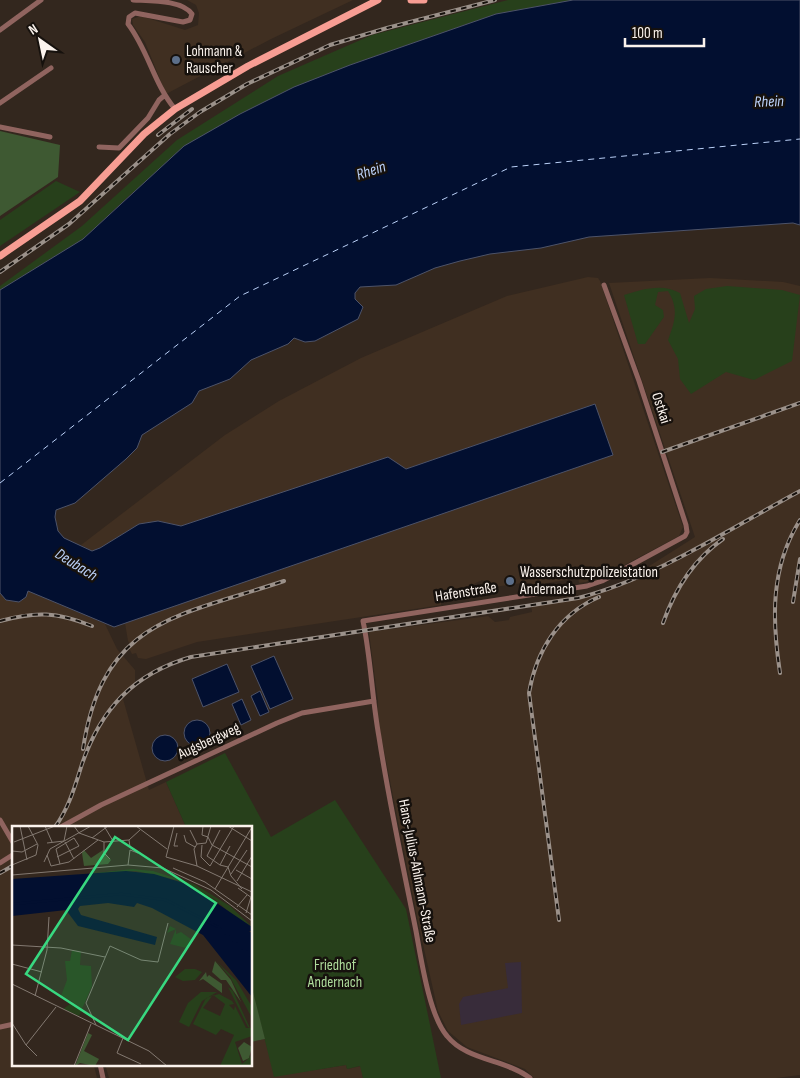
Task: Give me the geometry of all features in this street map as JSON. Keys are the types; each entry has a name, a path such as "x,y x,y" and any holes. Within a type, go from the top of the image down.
{"main road":[{"path":"361,8 368,0"},
{"path":"0,256 80,202 150,128 175,109 248,66 378,0"},
{"path":"411,0 424,0"}],"street":[{"path":"1,29 41,0"},
{"path":"133,0 178,1 188,7 192,14 190,20 183,22 135,13 129,17 128,24 140,39 165,96 175,109"},
{"path":"0,103 51,68"},
{"path":"98,147 119,148 148,118 159,100 165,96"},
{"path":"0,127 50,137"},
{"name":"Ostkai","path":"604,285 639,381 686,526 687,532 682,539"},
{"name":"Hafenstraße","path":"363,621 587,586 602,581 682,539"},
{"name":"Hans-Julius-Ahlmann-Straße","path":"363,621 392,810 420,951 437,1020 445,1034 460,1047 527,1077"},
{"name":"Augsbergweg","path":"63,826 101,805 277,723 302,713 374,701"},
{"path":"0,820 12,841"},
{"path":"0,863 12,855"}],"shaded area":[{"path":"187,0 353,0 271,39 166,94 145,42 133,25 132,19 141,16 185,30 198,25 199,13 196,5"},
{"path":"588,277 598,278 600,281 683,527 679,536 615,570 586,582 579,583 578,578 523,587 522,583 494,587 493,584 482,580 470,586 469,591 441,601 441,605 197,642 146,659 138,658 136,653 132,654 129,648 131,645 128,641 125,623 612,455 594,404 406,469 181,526 158,521 139,524 92,551 81,545 225,435 279,401 361,358 507,296"},
{"path":"710,278 783,282 800,286 800,1075 776,1078 534,1078 525,1069 467,1047 448,1031 438,1011 418,922 377,715 378,701 369,632 488,616 495,622 509,620 510,617 532,612 531,603 585,595 621,584 695,537 609,283"},
{"path":"28,591 105,624 117,649 135,670 135,687 123,699 149,790 166,782 186,826 12,826 12,1066 94,1066 97,1078 0,1078 0,593 2,596 26,597"},
{"path":"521,962 522,1013 461,1025 459,1004 463,997 508,988 505,963"},
{"path":"265,1039 275,1076 346,1065 347,1069 361,1066 363,1078 109,1078 106,1066 252,1066 252,1042"}],"green space":[{"path":"508,0 573,0 496,14 350,65 132,193 83,239 0,290 0,286 82,226 177,140 278,76 372,35"},
{"path":"0,131 60,145 58,177 0,216"},
{"path":"56,181 80,192 0,246 0,220"},
{"path":"727,286 782,290 800,295 792,361 754,380 726,372 691,394 680,379 678,359 668,340 675,309 668,291 658,292 655,305 663,310 664,317 645,344 638,344 624,295 652,288 667,288 680,293 689,323 695,309 694,296 706,289"},
{"name":"Friedhof Andernach","path":"225,753 271,837 335,800 406,909 441,1078 363,1078 360,1066 347,1069 346,1065 274,1077 252,988 252,826 186,826 166,782"},
{"path":"252,988 265,1039 252,1042"}],"water":[{"path":"573,0 800,0 800,225 793,223 589,237 541,248 490,254 460,261 435,268 396,285 360,287 355,293 355,299 363,307 358,319 315,341 305,342 294,338 288,344 251,360 230,379 199,391 192,403 142,435 137,448 75,503 56,510 55,517 58,531 64,538 92,551 139,524 158,521 181,526 388,457 406,469 595,404 613,455 114,627 28,591 26,597 19,602 6,600 0,593 0,290 83,239 184,146 240,114 294,87 350,65 496,14"},
{"path":"274,656 293,699 270,709 251,666"},
{"path":"227,664 239,692 203,707 192,679"},
{"path":"260,691 269,712 260,716 251,696"},
{"path":"242,699 251,720 241,725 232,704"},
{"path":"197,720 206,724 210,733 206,742 197,746 188,742 184,733 188,724"},
{"path":"165,735 174,739 178,748 174,757 165,761 156,757 152,748 156,739"}],"ferry route":[{"path":"0,483 240,296 511,167 800,139"}],"railway":[{"path":"0,272 69,224 170,134 200,112 247,84 330,45 495,0"},
{"path":"158,135 192,109"},
{"path":"662,452 800,403"},
{"path":"56,826 68,805 90,744 110,710 136,684 170,664 191,657 578,598 607,589 663,566 800,491"},
{"path":"780,673 775,614 778,576 790,538 800,520"},
{"path":"663,623 673,598 686,576 703,556 723,539"},
{"path":"793,602 800,559"},
{"path":"83,749 93,706 108,673 127,648 151,630 179,616 210,604 284,581"},
{"path":"559,920 529,693 537,663 552,636 572,613 599,597"},
{"path":"0,621 36,614 46,614 68,618 92,626"},
{"path":"0,873 12,866"}],"place":[{"name":"Lohmann & Rauscher","path":"176,60"},
{"name":"Wasserschutzpolizeistation Andernach","path":"510,581"}],"water label":[{"name":"Rhein","path":"769,102"},
{"name":"Rhein","path":"371,171"},
{"name":"Deubach","path":"76,565"}]}
